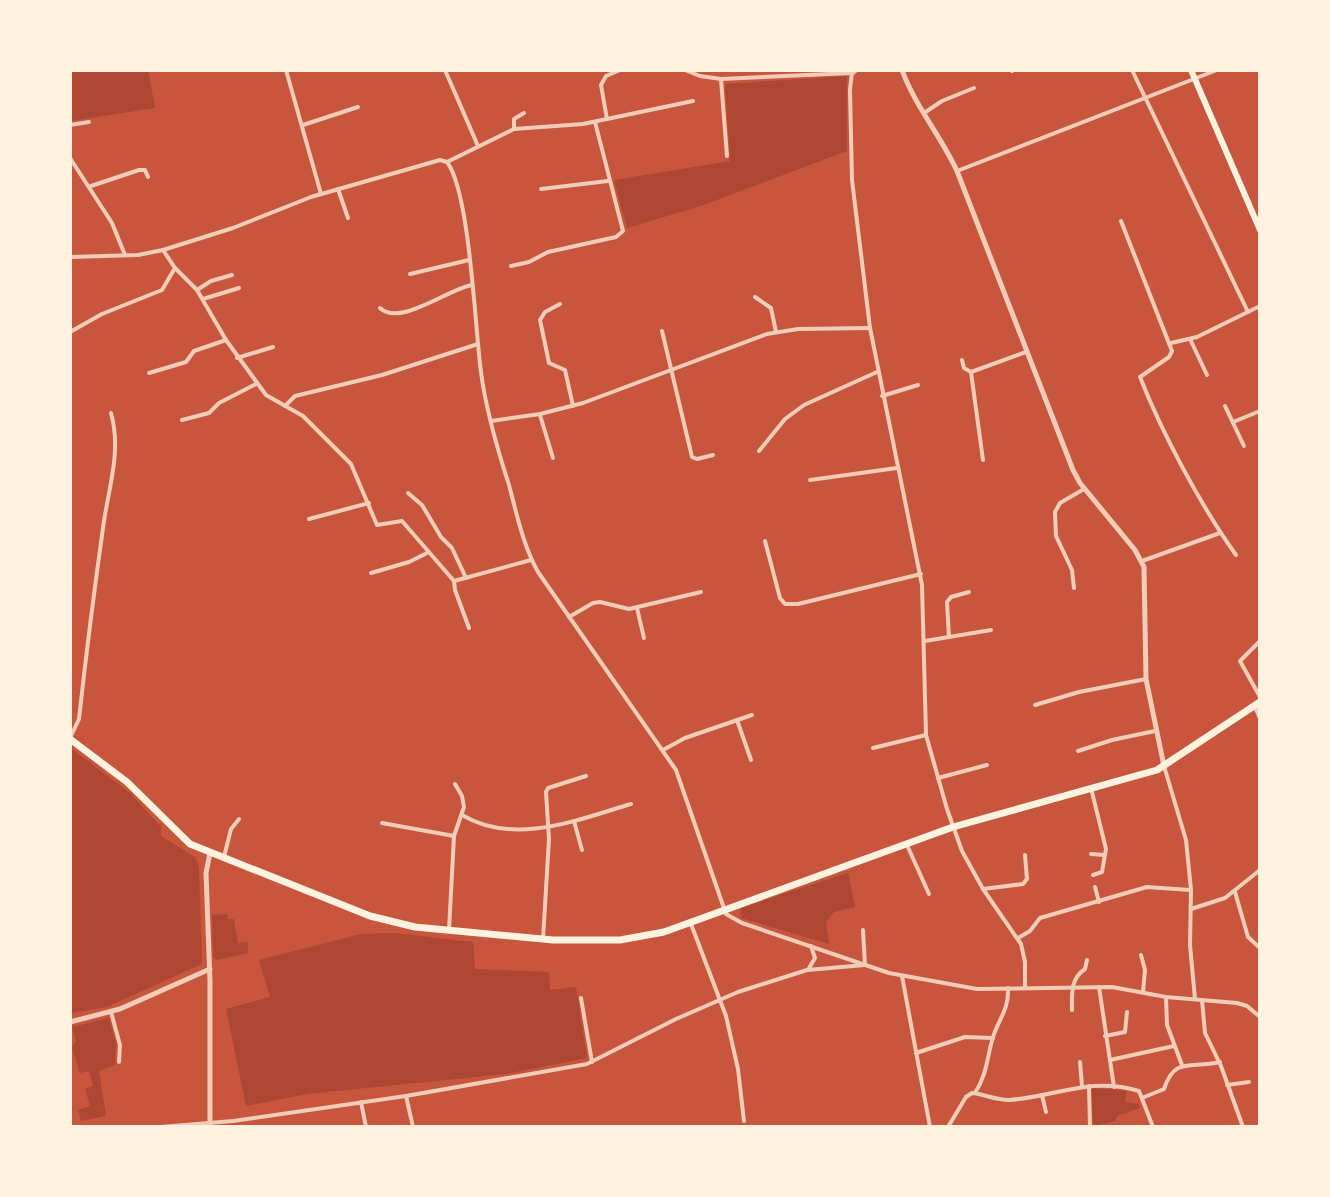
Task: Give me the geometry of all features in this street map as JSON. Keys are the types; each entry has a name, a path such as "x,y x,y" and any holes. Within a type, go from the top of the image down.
{"main road":[{"path":"1191,70 1260,230"},
{"path":"70,738 127,782 184,839 210,853 377,919 449,931 543,939 633,939 690,922 953,827 1164,766 1258,702"}],"street":[{"path":"286,70 321,194"},
{"path":"607,119 601,85 606,76 620,70"},
{"path":"685,70 721,79 853,71 850,90 852,180 877,372 921,574 926,735 962,851 983,889 1018,938 1025,962 1025,987"},
{"path":"902,70 957,171 1073,470 1084,489 1142,561 1146,679 1155,731 1184,831 1191,890 1190,945 1195,999"},
{"path":"1132,70 1248,312"},
{"path":"957,171 1217,70"},
{"path":"447,71 478,146"},
{"path":"721,79 727,156"},
{"path":"924,113 974,88"},
{"path":"447,162 514,129 595,122 693,101"},
{"path":"303,125 358,107"},
{"path":"514,129 514,119 524,113"},
{"path":"70,125 89,122"},
{"path":"511,266 529,262 548,252 620,235 623,227 608,181 595,122"},
{"path":"70,158 91,186 125,255"},
{"path":"70,257 163,250 216,234 321,194 440,160 447,162 460,201 490,422 531,560 663,750 681,784 729,917 902,976 968,988 1099,987 1143,992 1243,1004 1260,1017"},
{"path":"91,186 139,170 145,170 148,177"},
{"path":"541,189 608,181"},
{"path":"338,189 348,218"},
{"path":"1121,221 1172,351 1169,357 1140,377 1162,427 1220,533 1236,555"},
{"path":"163,250 175,268 197,290 256,384 273,401 303,416 345,456 356,471 377,525 402,521 454,581 469,628"},
{"path":"410,274 469,260"},
{"path":"70,332 102,314 162,290 175,268"},
{"path":"197,290 211,281 232,275"},
{"path":"380,308 390,314 404,313 457,288 472,285"},
{"path":"202,299 239,288"},
{"path":"755,297 771,308 776,332"},
{"path":"560,304 545,312 540,320 546,357 549,363 565,370 573,406"},
{"path":"1170,344 1190,339 1260,306"},
{"path":"490,422 573,406 776,332 870,328"},
{"path":"662,331 692,457 697,459 713,455"},
{"path":"1190,339 1207,375"},
{"path":"149,373 186,362 194,351 226,340"},
{"path":"285,406 295,396 382,375 478,344"},
{"path":"237,358 273,347"},
{"path":"962,360 964,368 971,372 1026,352"},
{"path":"759,451 785,419 804,405 877,372"},
{"path":"971,372 983,460"},
{"path":"182,420 209,413 219,403 256,384"},
{"path":"882,396 918,385"},
{"path":"1225,406 1244,446"},
{"path":"1233,422 1260,411"},
{"path":"70,738 79,719 103,526 116,450 116,431 111,413"},
{"path":"540,414 553,458"},
{"path":"810,480 897,468"},
{"path":"1074,588 1072,570 1056,536 1055,512 1060,503 1084,489"},
{"path":"408,493 422,505 441,537 452,548 466,578"},
{"path":"309,519 369,503"},
{"path":"1142,561 1220,533"},
{"path":"765,541 780,598 785,604 798,604 921,574"},
{"path":"371,573 409,562 427,553"},
{"path":"454,581 531,560"},
{"path":"569,617 600,602 621,608 637,608 701,592"},
{"path":"949,637 947,602 951,597 969,592"},
{"path":"637,608 644,638"},
{"path":"925,641 991,630"},
{"path":"1260,641 1240,661 1258,702 1260,717"},
{"path":"1035,705 1079,692 1146,679"},
{"path":"663,750 685,738 752,715"},
{"path":"737,720 751,760"},
{"path":"1078,751 1155,731"},
{"path":"873,748 926,735"},
{"path":"938,778 987,765"},
{"path":"543,939 549,826 546,792 548,788 586,776"},
{"path":"449,931 454,836 463,802 455,784"},
{"path":"1091,788 1106,849 1102,872 1093,875"},
{"path":"462,815 479,824 505,829 549,826 631,804"},
{"path":"224,858 231,829 239,819"},
{"path":"574,821 582,850"},
{"path":"382,823 454,836"},
{"path":"906,844 929,894"},
{"path":"210,853 206,873 210,969 210,1125"},
{"path":"1091,854 1104,855"},
{"path":"983,889 1026,882 1025,855"},
{"path":"1191,909 1211,904 1235,892 1260,870"},
{"path":"1095,887 1099,902"},
{"path":"1018,938 1030,931 1040,918 1147,887 1191,890"},
{"path":"1235,892 1248,937 1260,948"},
{"path":"690,922 721,998 735,1049 744,1121"},
{"path":"863,930 865,965"},
{"path":"807,970 815,958 809,944"},
{"path":"1141,955 1145,970 1143,992"},
{"path":"1072,1010 1072,987 1078,973 1085,969 1087,960"},
{"path":"160,1127 210,1125 406,1096 592,1062 721,998 807,970 865,965"},
{"path":"70,1022 111,1012 210,969"},
{"path":"902,976 930,1127"},
{"path":"1099,987 1114,1087"},
{"path":"948,1127 966,1097 975,1093 984,1079 993,1038 1008,1006 1008,988"},
{"path":"1166,997 1167,1025 1182,1065"},
{"path":"581,998 592,1062"},
{"path":"1202,1000 1205,1033 1220,1062 1243,1127"},
{"path":"111,1012 120,1045 119,1062"},
{"path":"1105,1036 1125,1032 1127,1012"},
{"path":"916,1053 965,1037 993,1038"},
{"path":"1110,1060 1174,1046"},
{"path":"1080,1062 1082,1086"},
{"path":"1142,1099 1164,1089 1168,1075 1182,1065 1220,1062"},
{"path":"1227,1085 1249,1082"},
{"path":"975,1093 1005,1100 1082,1086 1137,1090 1153,1127"},
{"path":"1089,1086 1090,1127"},
{"path":"1042,1094 1046,1112"},
{"path":"406,1096 413,1127"},
{"path":"361,1102 366,1127"}],"shaded area":[{"path":"70,70 148,70 155,108 70,121"},
{"path":"847,76 847,151 701,206 627,228 614,180 730,161 725,84"},
{"path":"70,748 129,792 161,827 161,836 196,858 199,867 202,964 107,1007 70,1013"},
{"path":"848,873 855,907 834,912 826,922 829,944 741,918 740,908"},
{"path":"227,914 228,919 234,919 238,943 248,942 248,953 217,960 213,957 212,915"},
{"path":"395,933 473,942 475,969 549,972 550,990 576,987 587,1058 505,1074 307,1094 246,1106 226,1009 270,997 259,960 361,934"},
{"path":"109,1018 116,1044 115,1065 99,1071 106,1116 81,1121 78,1110 90,1106 85,1089 93,1086 89,1071 80,1073 72,1048 76,1041 72,1027"},
{"path":"1091,1089 1127,1091 1125,1102 1139,1104 1140,1108 1117,1116 1115,1121 1096,1126 1093,1122"}]}
